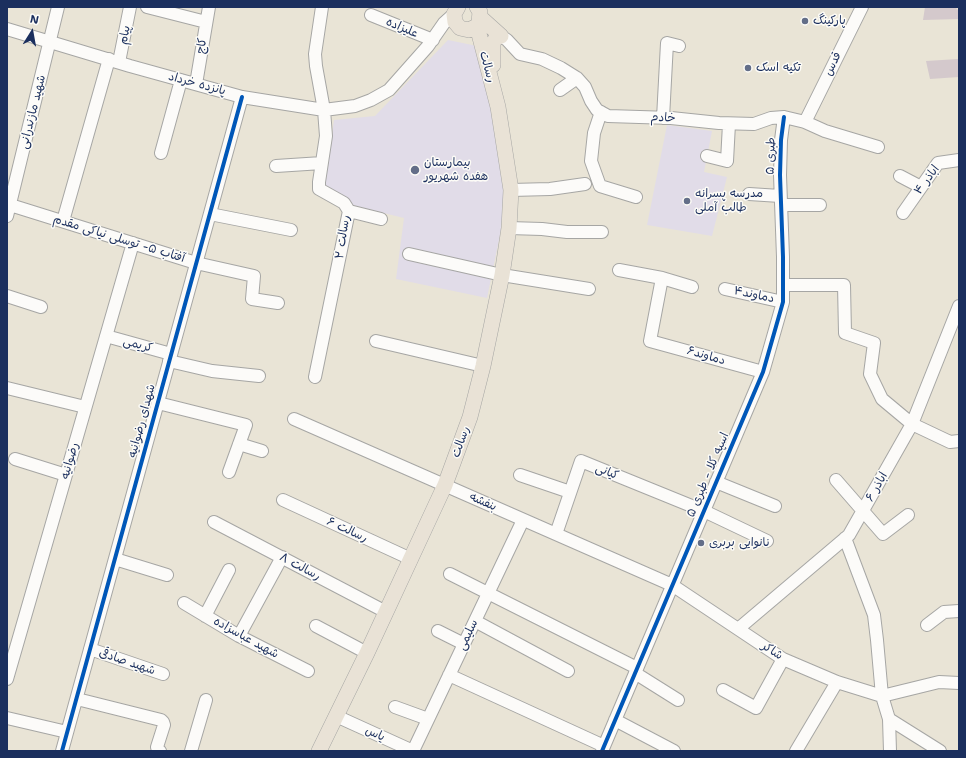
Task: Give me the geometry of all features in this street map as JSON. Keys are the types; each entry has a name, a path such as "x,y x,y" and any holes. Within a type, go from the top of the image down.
{"main road":[{"path":"453,10 455,22 460,28 469,30 478,17 501,36"},
{"name":"رسالت","path":"319,751 446,486 470,418 483,366 502,275 509,228 511,190 498,108 478,17"},
{"name":"رسالت","path":"498,108 499,92 494,66 493,43 496,38 501,36"}],"street":[{"name":"شهید مازندرانی","path":"8,208 58,7"},
{"name":"پیام","path":"63,221 130,7"},
{"path":"147,7 206,22"},
{"name":"کاج","path":"196,84 209,7"},
{"name":"رسالت ۲","path":"315,377 349,211 344,204 319,189 326,136 324,110 315,54 322,7"},
{"name":"قدس","path":"805,122 862,7"},
{"name":"پانزده خرداد","path":"7,30 242,97 324,110 355,106 371,100 388,90 434,38 453,10"},
{"name":"علیزاده","path":"371,15 434,38"},
{"name":"پانزده خرداد","path":"434,38 448,30 460,28"},
{"path":"501,36 507,40 520,54 542,59 561,68 577,78 585,87 590,101 600,112 594,133 591,161 600,186 636,197"},
{"path":"663,118 667,43 679,46"},
{"path":"560,90 577,78"},
{"path":"161,153 181,80"},
{"name":"شهدای رضوانیه","path":"62,751 242,97"},
{"name":"خادم","path":"600,112 608,116 663,118 729,124 754,124 771,118 784,117 805,122 824,131 878,147"},
{"name":"طبری ۵","path":"781,200 781,140 784,117"},
{"path":"707,156 727,161 729,124"},
{"name":"اباذر ۴","path":"903,213 938,163 959,160"},
{"path":"276,166 322,163"},
{"path":"900,176 921,187"},
{"path":"511,190 550,189 585,184"},
{"path":"750,194 820,205"},
{"name":"اسپه کلا - طبری ۵","path":"603,748 763,372 783,302 784,285 781,200"},
{"name":"آفتاب ۵- توسلی نیاکی مقدم","path":"8,208 63,221 196,263 254,276 252,299 278,303"},
{"path":"349,211 381,219"},
{"path":"210,214 291,230"},
{"path":"509,228 542,228 567,232 602,232"},
{"name":"رضوانیه","path":"7,679 133,243"},
{"path":"409,254 502,275 589,289"},
{"path":"619,270 662,278 692,287"},
{"name":"دماوند۶","path":"662,278 650,341 763,372"},
{"path":"784,285 844,285 845,333 874,343 870,374 882,400 912,424 950,442 959,441"},
{"name":"دماوند۴","path":"725,289 783,302"},
{"path":"7,296 40,307"},
{"name":"اباذر ۶","path":"738,629 849,535 912,424 959,306"},
{"name":"کریمی","path":"106,336 212,371 259,376"},
{"path":"376,341 483,366"},
{"path":"7,388 85,407"},
{"path":"158,403 246,425 229,472"},
{"name":"بنفشه","path":"294,419 672,585"},
{"path":"239,444 262,451"},
{"path":"15,459 66,475"},
{"name":"کیانی","path":"556,534 581,461 704,512"},
{"path":"520,475 570,492"},
{"path":"836,480 884,534 908,515"},
{"path":"716,482 775,506"},
{"name":"رسالت ۶","path":"283,500 411,559"},
{"path":"704,512 767,542"},
{"name":"سلیمی","path":"408,750 428,719 523,520"},
{"name":"رسالت ۸","path":"214,522 386,612"},
{"path":"845,538 874,615 882,696 889,719 890,751"},
{"path":"239,636 282,557"},
{"path":"115,559 167,575"},
{"path":"205,616 229,570"},
{"path":"450,574 636,670 678,700"},
{"name":"شاکر","path":"672,585 783,659 837,682 882,696"},
{"name":"شهید عباسزاده","path":"184,603 239,636 308,671"},
{"path":"927,625 944,612 959,611"},
{"path":"475,621 568,671"},
{"path":"316,626 367,653"},
{"path":"438,631 464,644"},
{"name":"شهید صادقی","path":"90,649 163,674"},
{"path":"723,690 756,708 783,659"},
{"path":"449,675 603,748"},
{"path":"796,751 837,682"},
{"path":"882,696 939,682 959,684"},
{"path":"77,699 161,720 164,725 156,747 160,751"},
{"path":"191,751 206,700"},
{"path":"395,707 428,719"},
{"name":"یاس","path":"336,716 408,750"},
{"path":"7,718 68,732"},
{"path":"889,719 940,751"},
{"path":"615,720 674,751"}],"shaded area":[{"name":"بیمارستان هفده شهریور","path":"448,40 482,47 507,201 487,298 396,279 404,218 355,206 325,186 334,120 375,116"},
{"name":"مدرسه پسرانه طالب آملی","path":"667,125 712,131 704,172 727,177 712,236 647,225"}],"building":[{"path":"925,7 955,7 959,11 959,19 923,20"},
{"path":"958,59 959,77 930,79 926,61"}],"cycle path":[{"path":"62,751 242,97"},
{"path":"602,751 763,372 783,302 780,175 781,140 784,117"}],"place":[{"name":"پارکینگ","path":"805,21"},
{"name":"تکیه اسک","path":"748,68"},
{"name":"بیمارستان هفده شهریور","path":"415,170"},
{"name":"مدرسه پسرانه طالب آملی","path":"687,201"},
{"name":"نانوایی بربری","path":"701,543"}]}
